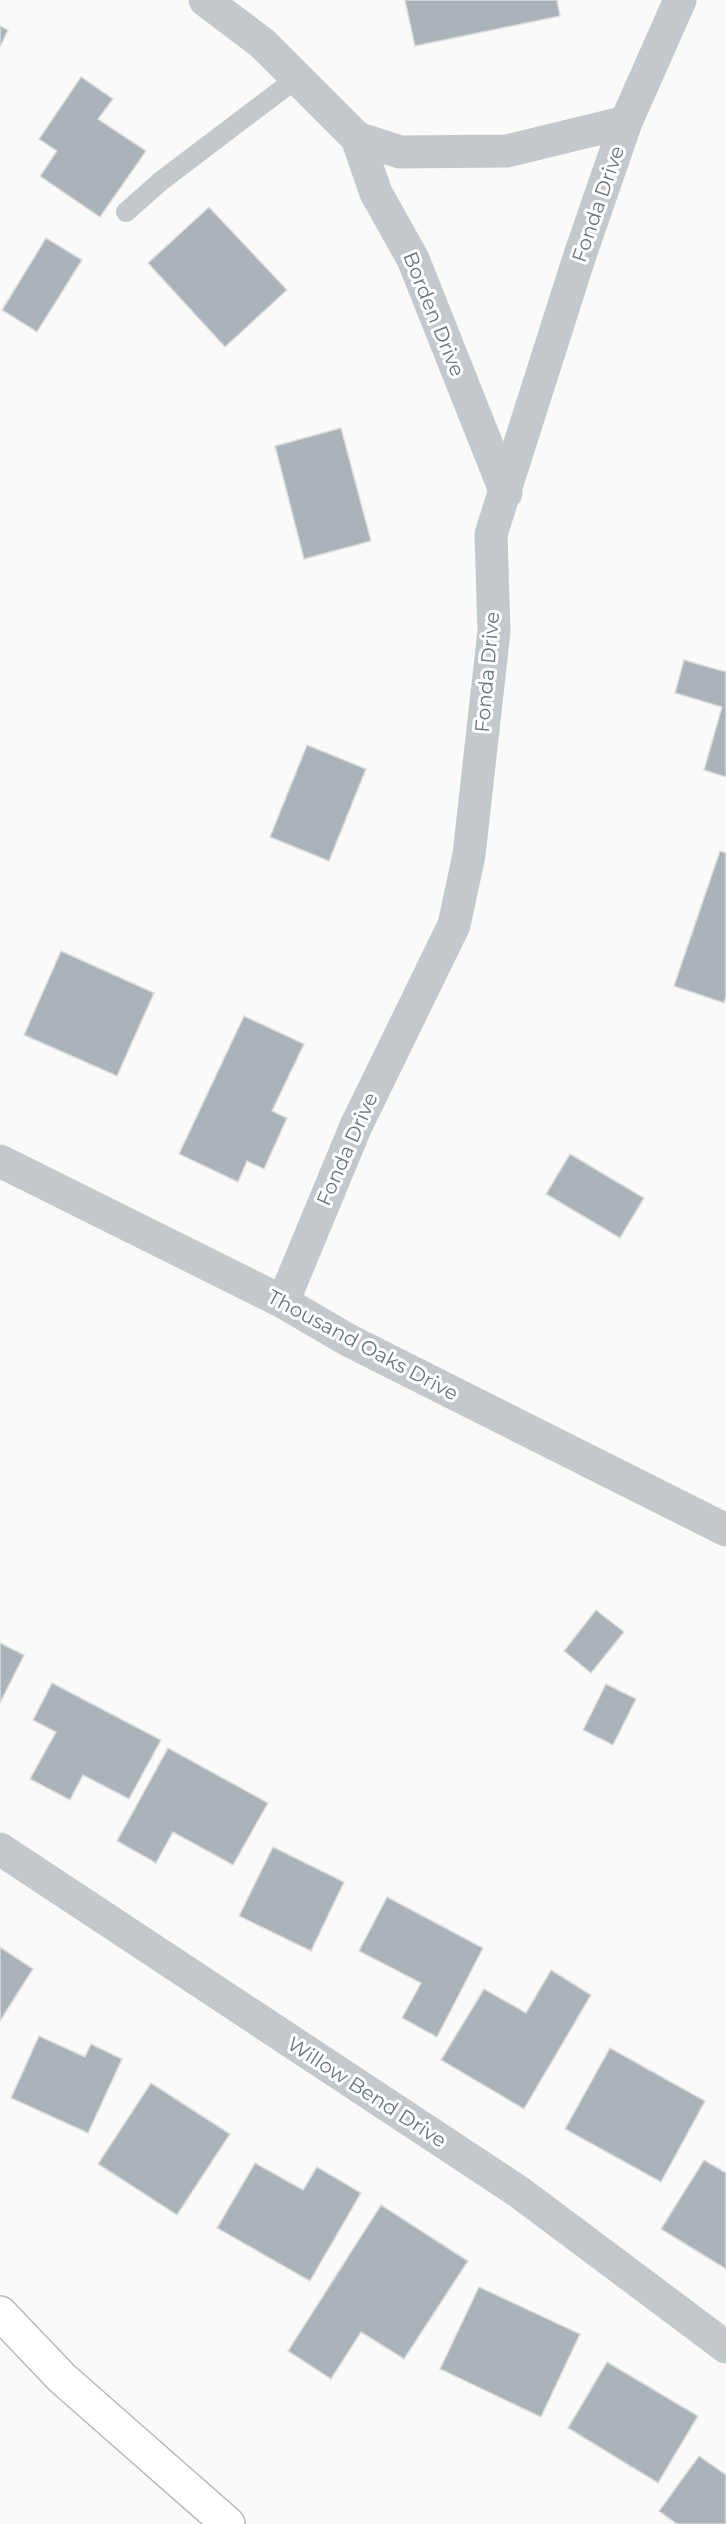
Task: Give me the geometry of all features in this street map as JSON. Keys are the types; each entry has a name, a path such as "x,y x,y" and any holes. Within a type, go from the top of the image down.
{"highway":[{"path":"0,2313 62,2378 228,2524"}],"street":[{"name":"Borden Drive","path":"205,0 262,43 357,138 376,193 413,259 506,493"},
{"name":"Fonda Drive","path":"283,1302 356,1126 454,925 469,855 494,631 490,534 506,493 580,255 626,122 680,0"},
{"name":"Borden Drive","path":"357,138 400,152 507,150 626,122"},
{"name":"Thousand Oaks Drive","path":"0,1161 283,1302 348,1340 726,1530"},
{"name":"Willow Bend Drive","path":"0,1849 519,2192 726,2347"}],"lane":[{"path":"126,212 161,181 297,78"}],"building":[{"path":"405,0 557,0 560,16 415,46"},
{"path":"0,26 8,30 0,47"},
{"path":"81,77 113,99 98,119 146,151 100,217 40,176 57,151 39,139"},
{"path":"209,207 287,290 225,347 148,263"},
{"path":"46,238 82,260 37,332 2,310"},
{"path":"341,428 371,541 304,559 275,446"},
{"path":"684,660 726,672 726,777 704,770 722,707 675,693"},
{"path":"307,745 366,769 329,861 270,837"},
{"path":"720,851 726,853 726,996 724,1003 674,986"},
{"path":"61,951 154,993 117,1076 24,1035"},
{"path":"244,1016 304,1044 272,1111 287,1118 264,1169 247,1161 238,1182 179,1154"},
{"path":"570,1154 644,1198 620,1238 546,1194"},
{"path":"596,1610 624,1632 591,1673 564,1651"},
{"path":"0,1643 24,1655 0,1703"},
{"path":"52,1683 161,1740 129,1799 83,1775 70,1800 30,1779 56,1732 33,1720"},
{"path":"606,1684 636,1699 613,1745 583,1730"},
{"path":"168,1748 268,1803 233,1865 173,1832 156,1863 117,1841"},
{"path":"273,1847 344,1882 311,1951 239,1916"},
{"path":"387,1897 483,1948 437,2037 402,2018 421,1983 359,1951"},
{"path":"0,1947 33,1969 0,2021"},
{"path":"551,1970 591,1995 524,2109 441,2060 484,1989 526,2013"},
{"path":"39,2036 85,2057 91,2044 122,2059 88,2133 11,2098"},
{"path":"610,2048 705,2101 661,2182 565,2129"},
{"path":"151,2083 230,2134 177,2215 98,2164"},
{"path":"704,2160 726,2173 726,2269 661,2229"},
{"path":"255,2163 303,2190 317,2167 361,2193 310,2281 217,2228"},
{"path":"381,2205 468,2261 404,2359 361,2332 331,2379 288,2351"},
{"path":"479,2287 580,2334 541,2417 440,2369"},
{"path":"607,2362 698,2416 658,2483 568,2428"},
{"path":"699,2456 726,2475 726,2524 677,2524 659,2511"}]}
